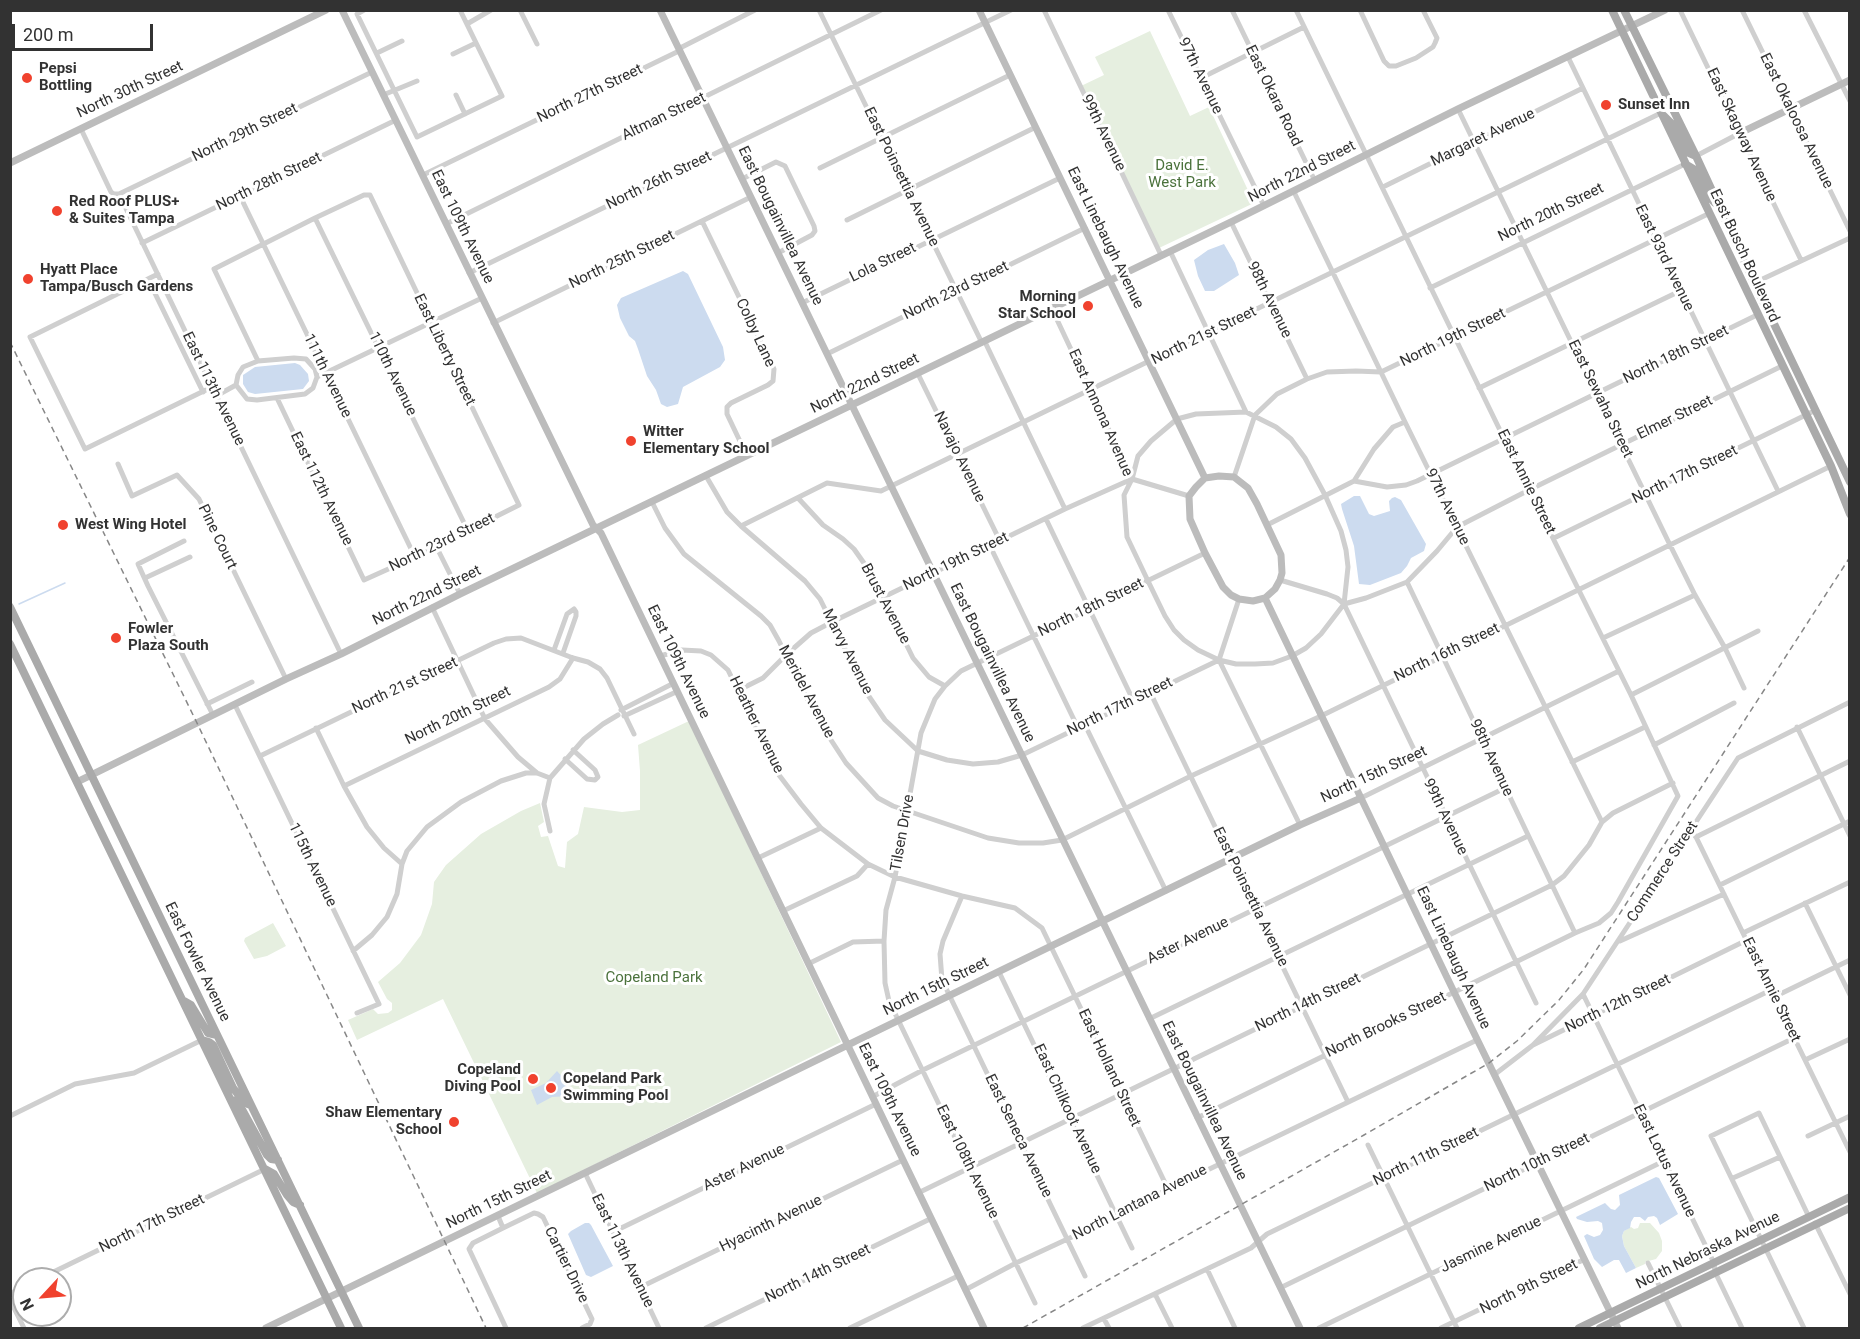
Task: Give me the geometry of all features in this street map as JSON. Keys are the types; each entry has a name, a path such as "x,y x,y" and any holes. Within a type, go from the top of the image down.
{"main road":[{"name":"East Busch Boulevard","path":"1612,10 1806,415 1850,514"},
{"name":"East Busch Boulevard","path":"1624,10 1696,156 1754,283 1850,482"},
{"path":"1661,113 1673,125 1687,152 1696,156"},
{"path":"1685,164 1695,170 1708,196 1719,206"},
{"path":"1757,315 1769,328 1781,354 1784,357 1790,357"},
{"path":"1835,477 1841,481 1850,501"},
{"name":"East Fowler Avenue","path":"10,608 359,1329"},
{"name":"East Fowler Avenue","path":"10,644 341,1329"},
{"path":"183,1001 191,1005 208,1033 217,1035"},
{"path":"202,1040 213,1046 233,1088 252,1106"},
{"path":"231,1100 239,1104 267,1155 271,1159 278,1160"},
{"path":"265,1169 274,1174 287,1196 300,1205"},
{"name":"North Nebraska Avenue","path":"1579,1329 1850,1197"},
{"name":"North Nebraska Avenue","path":"1600,1329 1616,1325 1664,1297 1850,1208"}],"street":[{"name":"North 30th Street","path":"10,163 326,10"},
{"name":"East 109th Avenue","path":"342,10 493,323 596,529 601,533 984,1329"},
{"path":"364,10 357,14 417,137 502,96 460,10"},
{"path":"466,24 491,10"},
{"path":"520,10 537,44"},
{"name":"East Bougainvillea Avenue","path":"660,10 1300,1329"},
{"name":"North 27th Street","path":"423,175 679,51 682,47 755,10"},
{"name":"East Poinsettia Avenue","path":"819,10 1065,509"},
{"name":"Altman Street","path":"446,224 881,10"},
{"name":"East Linebaugh Avenue","path":"979,10 1205,478"},
{"name":"North 26th Street","path":"469,273 1011,10"},
{"name":"99th Avenue","path":"1044,10 1161,255"},
{"name":"97th Avenue","path":"1168,10 1264,206"},
{"name":"East Okara Road","path":"1232,10 1315,181"},
{"name":"East Annie Street","path":"1296,10 1673,783"},
{"path":"1360,10 1384,61 1389,66 1396,66 1416,58 1433,47 1437,38 1424,10"},
{"name":"North 22nd Street","path":"77,782 1665,10"},
{"name":"East Skagway Avenue","path":"1680,10 1801,260"},
{"name":"East Okaloosa Avenue","path":"1742,10 1850,231"},
{"path":"1804,10 1850,101"},
{"path":"1201,78 1304,27"},
{"path":"377,53 402,41"},
{"path":"453,54 476,43"},
{"name":"East 93rd Avenue","path":"1568,57 1778,491"},
{"name":"North 29th Street","path":"119,195 372,72"},
{"path":"820,168 1010,75"},
{"path":"1696,156 1850,80"},
{"path":"384,96 417,81"},
{"name":"Margaret Avenue","path":"1383,187 1583,88"},
{"path":"456,96 465,114"},
{"name":"East Sewaha Street","path":"1458,109 1670,545 1744,688"},
{"name":"North 21st Street","path":"741,526 827,483 881,491 1661,113"},
{"name":"North 28th Street","path":"142,243 396,120"},
{"path":"847,220 1036,127"},
{"name":"East 113th Avenue","path":"81,129 111,192 119,195 341,654"},
{"path":"742,179 776,162 785,166 814,226 815,231 812,235 777,253"},
{"name":"North 20th Street","path":"1430,288 1685,164"},
{"name":"Lola Street","path":"802,303 1060,178"},
{"name":"97th Avenue","path":"1294,192 1602,822"},
{"name":"East Liberty Street","path":"315,218 364,195 370,195 519,505"},
{"name":"111th Avenue","path":"240,196 415,557"},
{"name":"North 25th Street","path":"493,323 751,197"},
{"name":"North 19th Street","path":"1234,477 1255,415 1277,393 1328,372 1381,372 1710,213"},
{"path":"258,361 214,269 315,218"},
{"name":"110th Avenue","path":"315,218 468,531"},
{"name":"Colby Lane","path":"702,221 774,369 773,381 727,407 727,414 747,456"},
{"name":"98th Avenue","path":"1231,222 1307,379"},
{"name":"North 23rd Street","path":"827,354 1085,228"},
{"path":"1754,283 1850,238"},
{"path":"1170,251 1246,411"},
{"path":"158,274 30,337 34,346 85,449 212,387"},
{"path":"148,279 203,392"},
{"path":"1479,388 1680,291"},
{"path":"317,377 482,298"},
{"name":"East Annona Avenue","path":"1052,309 1132,479 1124,495 1127,537 1174,630 1198,650 1219,660"},
{"name":"North 18th Street","path":"1354,481 1396,486 1417,481 1757,315"},
{"path":"306,359 315,369 317,377 313,388 305,393 257,400 247,399 236,385 243,367 258,361 306,359"},
{"name":"Elmer Street","path":"1344,604 1407,582 1456,527 1782,366"},
{"name":"Navajo Avenue","path":"918,374 1000,541"},
{"path":"216,396 236,385"},
{"name":"East 112th Avenue","path":"277,398 364,580"},
{"name":"North 17th Street","path":"1554,538 1816,410"},
{"path":"1189,496 1132,479 1138,456 1177,419 1196,414 1246,411 1276,427 1291,440 1305,458 1325,495 1341,531 1346,550 1348,567 1344,604 1321,634 1306,648 1274,663 1236,664 1219,660"},
{"path":"1267,525 1354,481 1374,449 1393,427 1405,422"},
{"name":"Pine Court","path":"118,464 132,496 177,476 200,499 286,679"},
{"name":"North 16th Street","path":"1062,840 1191,776 1321,716 1830,466"},
{"name":"Marvy Avenue","path":"706,476 727,512 805,581 819,598 868,695 885,720 918,751 947,760 973,764 998,762 1022,755"},
{"path":"1234,477 1248,488 1281,555 1282,573 1275,589 1265,598 1253,601 1239,599 1223,587 1190,519 1189,496 1205,478 1234,477"},
{"name":"North 19th Street","path":"740,690 764,678 811,633 1065,509 1132,479"},
{"name":"Brust Avenue","path":"798,498 823,525 854,549 883,597 913,658 929,677 945,686"},
{"name":"Meridel Avenue","path":"652,502 665,528 684,554 770,625 816,717 846,763 879,798 893,806 988,838 1019,843 1062,840"},
{"name":"North 23rd Street","path":"364,580 519,505"},
{"path":"1046,519 1133,700"},
{"path":"184,541 138,564 213,715"},
{"path":"436,546 460,594"},
{"path":"990,546 1078,728"},
{"name":"North 18th Street","path":"977,664 1205,553"},
{"path":"145,578 190,557"},
{"path":"1280,580 1327,594 1344,604"},
{"name":"98th Avenue","path":"1407,582 1575,933"},
{"path":"1603,638 1695,595"},
{"name":"East Linebaugh Avenue","path":"1265,598 1616,1325"},
{"path":"1239,599 1219,660 1300,825"},
{"name":"99th Avenue","path":"1344,604 1491,914 1536,1003"},
{"path":"432,608 485,719 518,757 537,773 550,778"},
{"path":"554,650 567,614 573,609 576,616 563,653"},
{"path":"1631,695 1758,632"},
{"name":"North 21st Street","path":"260,756 506,639 521,638 588,662 600,669 607,678 634,734"},
{"name":"Heather Avenue","path":"660,656 672,652 701,651 711,655 728,670 740,690 779,775 821,828 868,864 895,877 1015,908 1042,928 1051,947"},
{"name":"North 20th Street","path":"344,786 549,687 560,679 573,658"},
{"name":"North 17th Street","path":"1022,755 1219,660"},
{"name":"Tilsen Drive","path":"898,1021 889,1001 885,983 886,910 895,877 921,733 935,699 945,686 961,671 977,664"},
{"name":"North 15th Street","path":"266,1329 1619,671"},
{"path":"207,704 252,682"},
{"path":"550,831 544,804 550,778 565,759 592,732 618,715 622,708 672,684"},
{"path":"618,715 626,716 676,692"},
{"name":"East Poinsettia Avenue","path":"1150,692 1348,1102"},
{"path":"1850,702 1797,728 1820,776 1847,822 1850,836"},
{"path":"1654,745 1734,704"},
{"name":"115th Avenue","path":"235,705 379,1004 357,1013"},
{"path":"1085,725 1166,891"},
{"path":"1572,762 1646,727"},
{"path":"316,728 367,827 384,848 402,864"},
{"name":"Commerce Street","path":"1533,1045 1583,994 1619,942 1733,763 1744,753 1797,728"},
{"path":"565,759 587,780 595,780 598,777 594,770 573,750"},
{"path":"1696,837 1850,762"},
{"path":"353,951 372,935 387,917 398,894 402,864 407,851 427,828 450,809 480,790 526,773 537,773"},
{"path":"1575,933 1599,923 1611,913 1678,796 1673,783"},
{"name":"North 14th Street","path":"918,1193 1552,885 1564,876 1602,822 1613,813 1673,783"},
{"name":"Aster Avenue","path":"613,1232 874,1101 923,1070 1505,788"},
{"path":"1720,885 1847,822"},
{"path":"758,858 821,828"},
{"name":"East Annie Street","path":"1690,830 1696,837 1720,885 1850,1152"},
{"path":"1149,1019 1528,836"},
{"path":"783,911 857,876 868,864"},
{"path":"1743,933 1850,882"},
{"path":"1619,942 1724,894"},
{"name":"East Seneca Avenue","path":"962,896 940,954 942,980 1085,1275"},
{"path":"1805,903 1850,995"},
{"name":"North Brooks Street","path":"1197,1118 1575,933"},
{"name":"North 12th Street","path":"1494,1074 1533,1045 1747,940"},
{"path":"808,964 852,942 884,941"},
{"name":"East Holland Street","path":"1051,947 1168,1189"},
{"path":"1774,997 1850,960"},
{"name":"East Chilkoot Avenue","path":"999,972 1132,1248"},
{"name":"North 11th Street","path":"1083,1329 1207,1269 1257,1243 1267,1234 1771,990"},
{"name":"East Lotus Avenue","path":"1583,994 1714,1263 1715,1272 1742,1329"},
{"name":"East 108th Avenue","path":"898,1021 1035,1303"},
{"name":"North 10th Street","path":"1280,1288 1794,1038"},
{"path":"1805,1060 1850,1039"},
{"path":"10,1116 75,1084 130,1075 202,1040"},
{"name":"North Lantana Avenue","path":"965,1290 1016,1263 1477,1040"},
{"path":"1804,1329 1712,1136 1759,1113 1850,1294"},
{"path":"1808,1136 1850,1116"},
{"path":"1368,1144 1456,1326"},
{"path":"1732,1178 1780,1156"},
{"name":"Hyacinth Avenue","path":"640,1289 903,1160"},
{"name":"Jasmine Avenue","path":"1319,1329 1664,1161"},
{"name":"North 17th Street","path":"64,1267 265,1169"},
{"name":"East 113th Avenue","path":"585,1173 658,1327"},
{"name":"Cartier Drive","path":"503,1228 534,1214 542,1215 591,1317 592,1322 582,1329"},
{"path":"498,1216 503,1228 473,1243 469,1249 506,1329"},
{"name":"North 14th Street","path":"706,1329 930,1219"},
{"name":"North 9th Street","path":"1441,1329 1456,1326 1583,1260"},
{"path":"1648,1263 1680,1329"},
{"path":"1207,1269 1234,1329"},
{"path":"850,1329 958,1276"},
{"path":"1155,1294 1172,1329"},
{"path":"10,1300 24,1329"},
{"path":"1104,1319 1109,1329"},
{"path":"650,1329 658,1327"}],"green space":[{"name":"David E. West Park","path":"1150,31 1190,116 1209,107 1254,203 1159,248 1081,86 1104,75 1095,57"},
{"name":"Copeland Park","path":"689,721 841,1042 537,1193 443,999 357,1040 348,1020 373,1009 378,1014 392,1010 392,1003 387,999 378,982 400,963 421,935 432,904 434,882 446,865 481,834 540,803 544,822 538,826 541,837 548,836 558,866 565,868 567,842 578,834 584,807 622,812 640,810 638,745"},
{"path":"273,923 286,946 267,956 254,959 244,941 245,938"},
{"path":"1640,1223 1650,1223 1659,1233 1662,1251 1656,1259 1636,1268 1624,1246 1622,1236 1624,1231 1631,1227 1638,1228"}],"water":[{"path":"1224,244 1239,275 1214,291 1205,291 1194,260 1208,250"},
{"path":"683,271 688,274 723,347 725,360 720,367 683,387 678,404 667,407 661,404 647,376 635,341 629,336 620,318 617,305 621,298"},
{"path":"295,363 308,374 309,381 303,389 255,394 248,392 243,384 243,375 255,367"},
{"path":"1354,496 1360,496 1369,514 1374,516 1390,511 1389,501 1392,498 1401,500 1426,544 1424,551 1411,558 1401,573 1370,585 1359,584 1354,546 1341,504"},
{"name":"Copeland Park Swimming Pool","path":"557,1071 565,1080 570,1096 552,1097 537,1105 531,1090 546,1083"},
{"path":"1656,1177 1659,1178 1678,1214 1660,1225 1654,1216 1648,1217 1645,1221 1640,1217 1634,1217 1630,1228 1624,1231 1622,1236 1624,1246 1636,1268 1626,1273 1619,1260 1614,1260 1602,1267 1594,1259 1584,1236 1587,1234 1594,1237 1600,1235 1603,1230 1602,1223 1587,1222 1576,1217 1605,1203 1615,1210 1620,1205 1619,1195"},
{"path":"585,1223 591,1225 613,1266 591,1277 586,1275 568,1234"}],"waterway":[{"path":"19,604 65,583"}],"railway":[{"path":"10,342 197,723 486,1328"},
{"path":"1023,1328 1489,1063 1517,1041 1559,1000 1584,969 1850,557"}],"place":[{"name":"Pepsi Bottling","path":"27,78"},
{"name":"Sunset Inn","path":"1606,105"},
{"name":"Red Roof PLUS+ & Suites Tampa","path":"57,211"},
{"name":"Hyatt Place Tampa/Busch Gardens","path":"28,279"},
{"name":"Morning Star School","path":"1088,306"},
{"name":"Witter Elementary School","path":"631,441"},
{"name":"West Wing Hotel","path":"63,525"},
{"name":"Fowler Plaza South","path":"116,638"},
{"name":"Copeland Diving Pool","path":"533,1079"},
{"name":"Copeland Park Swimming Pool","path":"551,1088"},
{"name":"Shaw Elementary School","path":"454,1122"}]}
